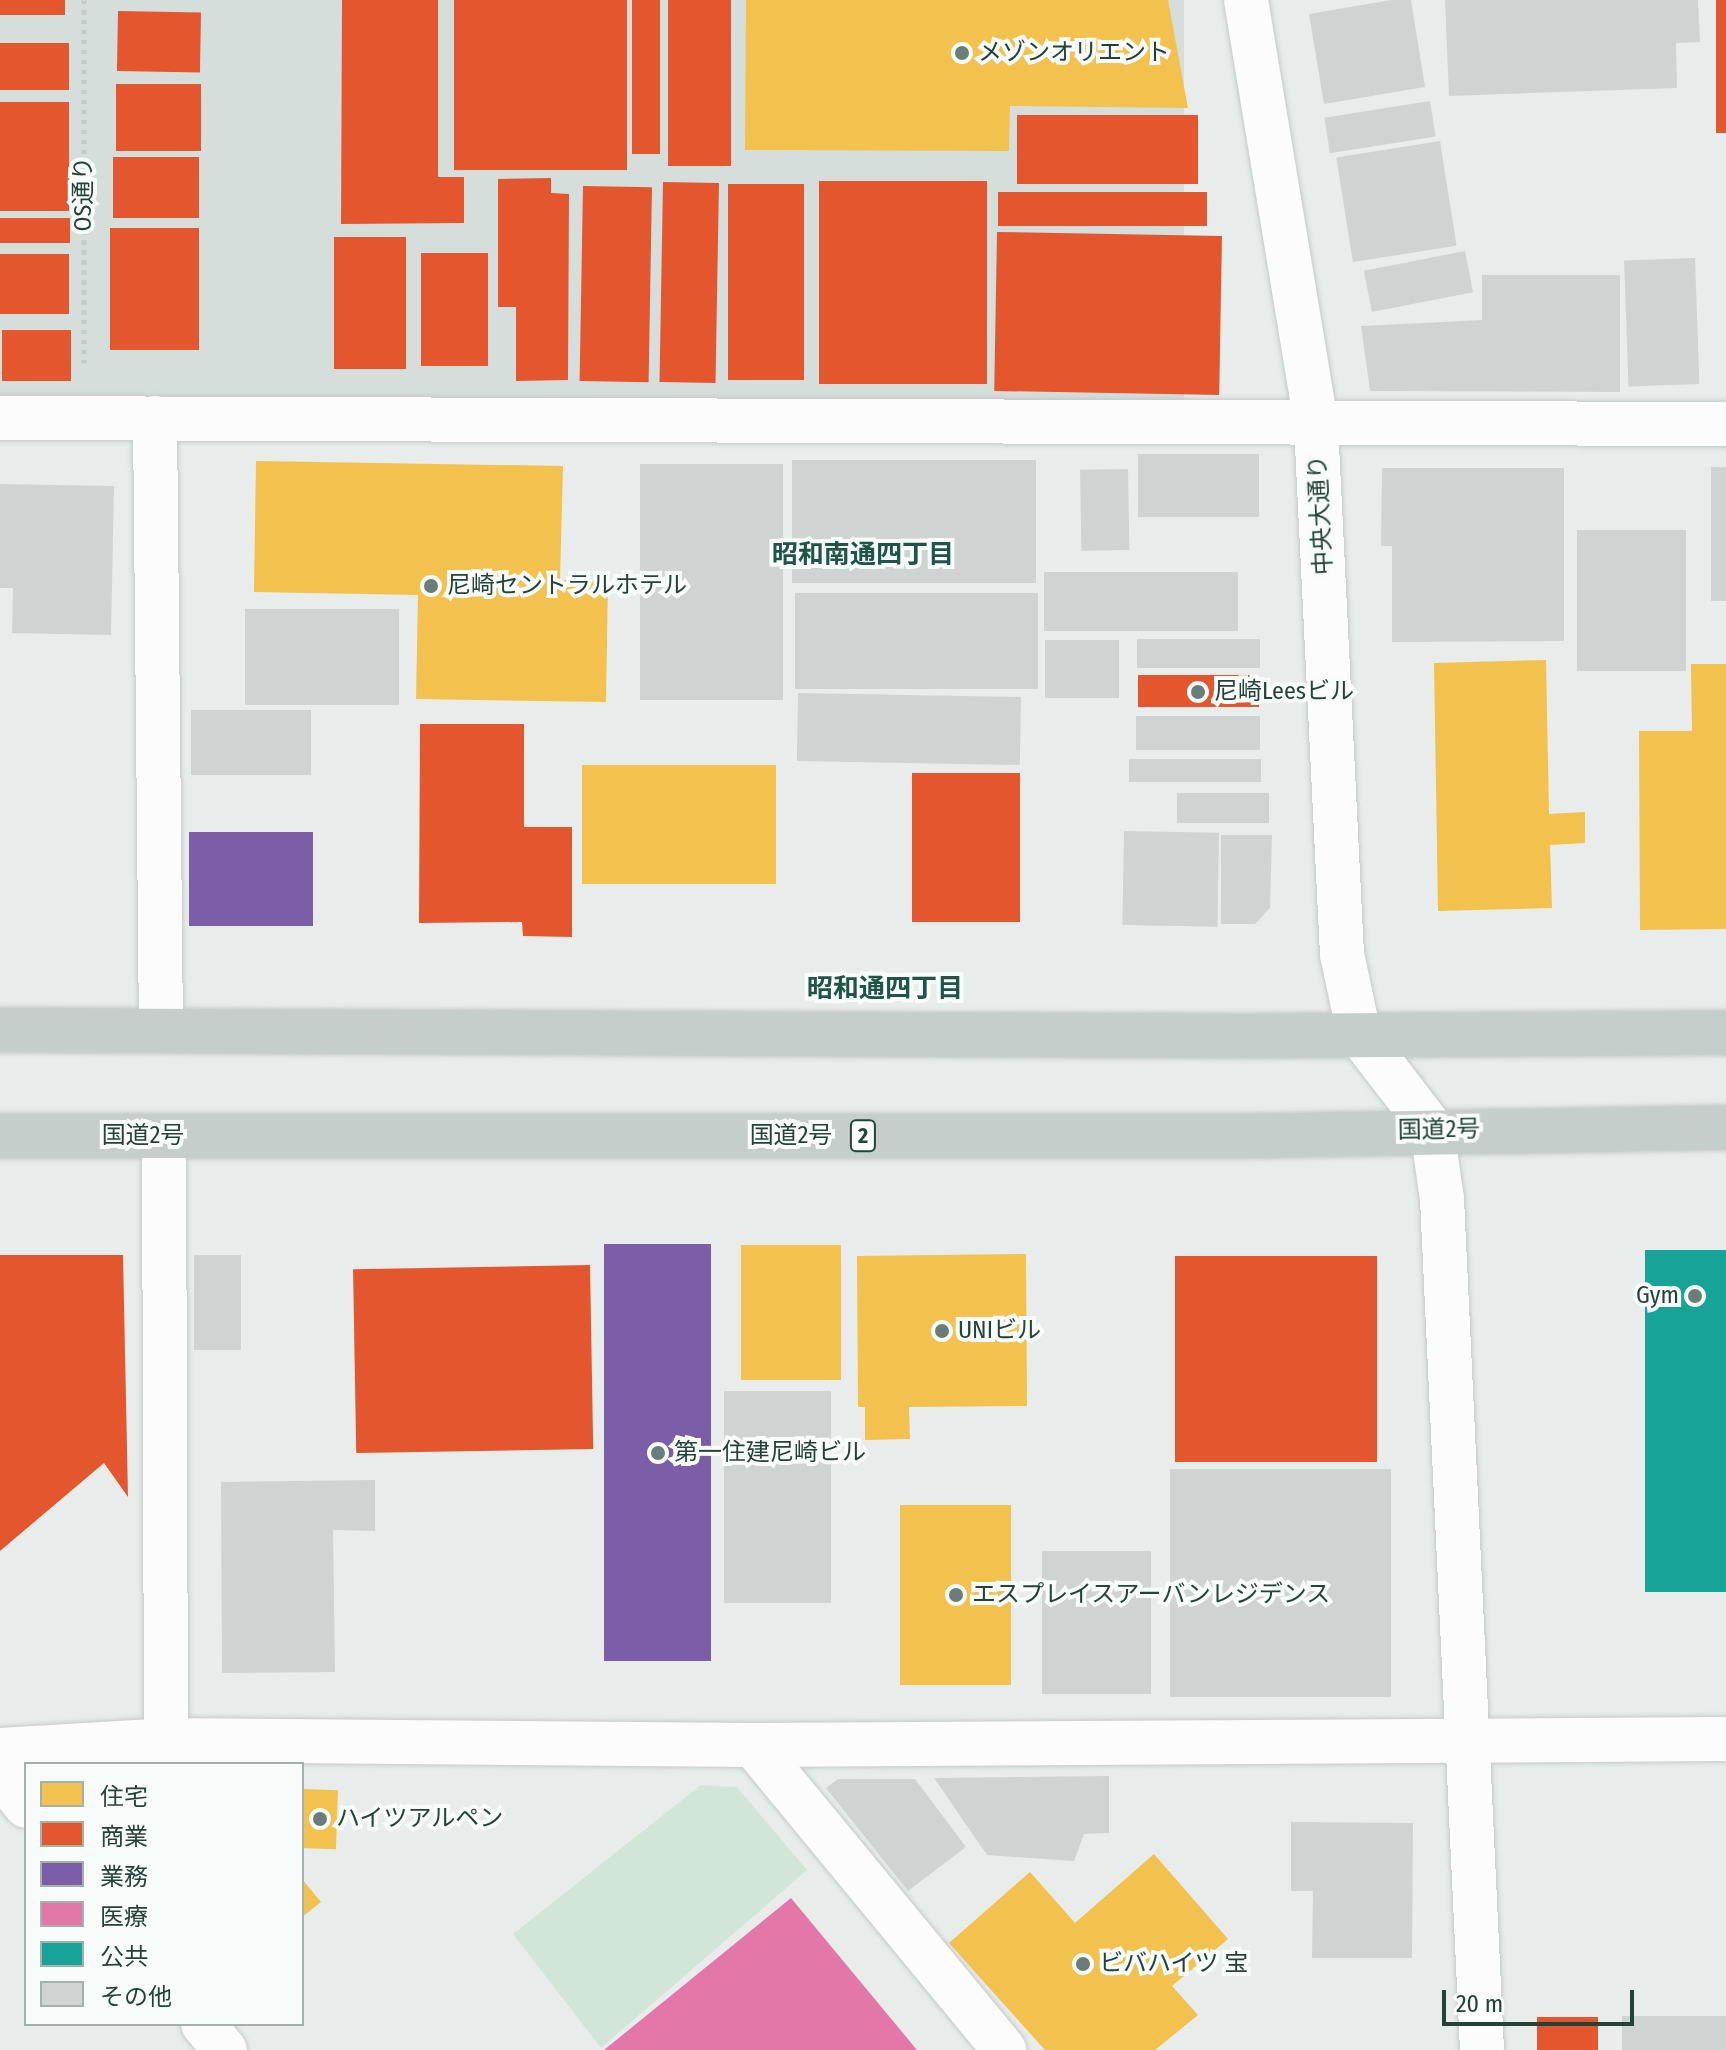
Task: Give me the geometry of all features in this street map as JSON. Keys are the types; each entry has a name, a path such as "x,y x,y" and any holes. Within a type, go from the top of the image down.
{"highway":[{"path":"0,1030 161,1027 1359,1034 1726,1033"},
{"name":"国道2号","path":"0,1136 1244,1136 1432,1129 1726,1128"}],"street":[{"name":"中央大通り","path":"1246,0 1316,425 1342,954 1359,1034"},
{"path":"0,418 1316,425 1726,424"},
{"path":"155,418 161,1027"},
{"path":"1359,1034 1432,1129 1442,1199 1470,1740 1482,2050"},
{"path":"164,1136 166,1740"},
{"path":"0,1750 166,1740 753,1745 1726,1739"},
{"path":"753,1745 1004,2050"},
{"path":"0,1774 24,1804"},
{"path":"205,2026 225,2050"}],"path":[{"name":"OS通り","path":"84,0 84,373"}],"shaded area":[{"path":"0,0 1184,0 1184,400 0,400"}],"green space":[{"path":"701,1785 737,1787 807,1870 601,2048 513,1934"}],"building: 住宅":[{"name":"メゾンオリエント","path":"746,0 1168,0 1188,108 1010,106 1009,151 745,150"},
{"name":"尼崎セントラルホテル","path":"256,461 563,466 560,580 608,580 606,702 416,699 418,595 254,592"},
{"path":"1546,660 1549,814 1585,812 1585,843 1550,845 1552,908 1438,911 1434,663"},
{"path":"1691,664 1726,664 1726,929 1640,930 1639,731 1692,731"},
{"path":"582,765 776,765 776,884 582,884"},
{"path":"741,1245 841,1245 841,1380 741,1380"},
{"name":"UNIビル","path":"1026,1254 1027,1406 909,1407 910,1439 865,1440 865,1407 858,1407 857,1256"},
{"name":"エスプレイスアーバンレジデンス","path":"900,1505 1011,1505 1011,1685 900,1685"},
{"name":"ハイツアルペン","path":"304,1789 338,1790 336,1849 304,1848"},
{"name":"ビバハイツ 宝","path":"1154,1854 1228,1939 1172,1986 1198,2015 1155,2050 1045,2050 949,1943 1030,1872 1075,1923"},
{"name":"ハイツアルペン","path":"304,1881 321,1902 304,1915"}],"building: 商業":[{"path":"0,0 65,0 65,15 0,15"},
{"path":"342,0 438,0 438,177 464,177 464,223 341,224"},
{"path":"454,0 627,0 627,170 454,170"},
{"path":"632,0 660,0 660,154 632,154"},
{"path":"668,0 731,0 731,166 668,166"},
{"path":"1716,0 1726,0 1726,133 1716,133"},
{"path":"118,11 201,12 200,72 117,71"},
{"path":"0,43 69,43 69,90 0,90"},
{"path":"116,84 201,84 201,151 116,151"},
{"path":"0,102 69,102 69,211 0,211"},
{"path":"1017,115 1198,115 1198,184 1017,184"},
{"path":"113,157 199,157 199,218 113,218"},
{"path":"551,178 551,193 569,194 568,380 516,381 516,307 498,307 498,179"},
{"path":"819,181 987,181 987,384 819,384"},
{"path":"663,182 719,183 716,383 660,382"},
{"path":"728,184 804,184 804,380 728,380"},
{"path":"583,186 652,187 649,382 580,381"},
{"path":"998,192 1207,192 1207,226 998,226"},
{"path":"0,218 70,218 70,243 0,243"},
{"path":"110,228 199,228 199,350 110,350"},
{"path":"997,232 1222,236 1219,395 994,391"},
{"path":"334,237 406,237 406,369 334,369"},
{"path":"421,253 488,253 488,366 421,366"},
{"path":"0,254 69,254 69,314 0,314"},
{"path":"2,330 71,330 71,381 2,381"},
{"name":"尼崎Leesビル","path":"1138,675 1259,675 1259,707 1138,707"},
{"path":"420,724 524,724 524,827 572,827 572,937 523,936 522,922 419,923"},
{"path":"912,773 1020,773 1020,922 912,922"},
{"path":"0,1255 123,1255 128,1497 104,1463 0,1551"},
{"path":"1175,1256 1377,1256 1377,1462 1175,1462"},
{"path":"590,1265 593,1449 356,1453 353,1269"},
{"path":"1537,2017 1598,2017 1598,2050 1537,2050"}],"building: 業務":[{"path":"189,832 313,832 313,926 189,926"},
{"name":"第一住建尼崎ビル","path":"604,1244 711,1244 711,1661 604,1661"}],"building: 医療":[{"path":"791,1898 917,2050 604,2050"}],"building: 公共":[{"path":"1645,1250 1726,1250 1726,1592 1645,1592"}],"building: その他":[{"path":"1391,0 1411,0 1425,87 1324,104 1309,14"},
{"path":"1445,0 1698,0 1700,42 1676,43 1677,88 1449,96"},
{"path":"1430,101 1436,137 1330,153 1324,118"},
{"path":"1440,141 1457,246 1353,262 1336,157"},
{"path":"1465,251 1473,292 1372,312 1364,271"},
{"path":"1695,258 1699,384 1628,386 1624,260"},
{"path":"1482,275 1620,275 1620,392 1370,391 1361,326 1482,320"},
{"path":"1138,454 1259,454 1259,517 1138,517"},
{"path":"792,460 1036,460 1036,583 792,583"},
{"path":"640,464 783,464 783,700 640,700"},
{"path":"1711,467 1726,467 1726,601 1711,601"},
{"path":"1382,468 1564,468 1564,641 1392,642 1392,546 1381,546"},
{"path":"1128,469 1129,550 1081,551 1080,470"},
{"path":"0,484 114,486 111,635 12,633 13,588 0,588"},
{"path":"1577,530 1686,530 1686,671 1577,671"},
{"path":"1044,572 1238,572 1238,631 1044,631"},
{"path":"795,593 1038,593 1038,689 795,689"},
{"path":"245,609 399,609 399,705 245,705"},
{"path":"1137,639 1260,639 1260,668 1137,668"},
{"path":"1045,640 1119,640 1119,698 1045,698"},
{"path":"798,693 1021,697 1020,765 797,761"},
{"path":"191,710 311,710 311,775 191,775"},
{"path":"1136,716 1260,716 1260,750 1136,750"},
{"path":"1129,759 1261,759 1261,782 1129,782"},
{"path":"1177,793 1269,793 1269,823 1177,823"},
{"path":"1124,831 1219,833 1217,927 1122,925"},
{"path":"1221,835 1272,835 1270,908 1255,924 1221,924"},
{"path":"194,1255 241,1255 241,1350 194,1350"},
{"path":"724,1391 831,1391 831,1603 724,1603"},
{"path":"1170,1469 1391,1469 1391,1697 1170,1697"},
{"path":"375,1480 375,1531 333,1530 335,1672 222,1673 221,1482"},
{"path":"1042,1551 1151,1551 1151,1694 1042,1694"},
{"path":"1109,1776 1109,1833 1084,1834 1074,1861 987,1855 934,1778"},
{"path":"838,1779 915,1779 966,1847 908,1891 826,1788"},
{"path":"1291,1822 1413,1823 1412,1958 1312,1958 1313,1891 1291,1891"},
{"path":"1622,2016 1726,2016 1726,2050 1622,2050"}],"place":[{"name":"メゾンオリエント","path":"962,53"},
{"name":"尼崎セントラルホテル","path":"431,586"},
{"name":"尼崎Leesビル","path":"1198,692"},
{"name":"Gym","path":"1695,1296"},
{"name":"UNIビル","path":"942,1331"},
{"name":"第一住建尼崎ビル","path":"658,1453"},
{"name":"エスプレイスアーバンレジデンス","path":"956,1595"},
{"name":"ハイツアルペン","path":"320,1819"},
{"name":"ビバハイツ 宝","path":"1083,1964"}],"district":[{"name":"昭和南通四丁目","path":"863,555"},
{"name":"昭和通四丁目","path":"885,989"}]}
